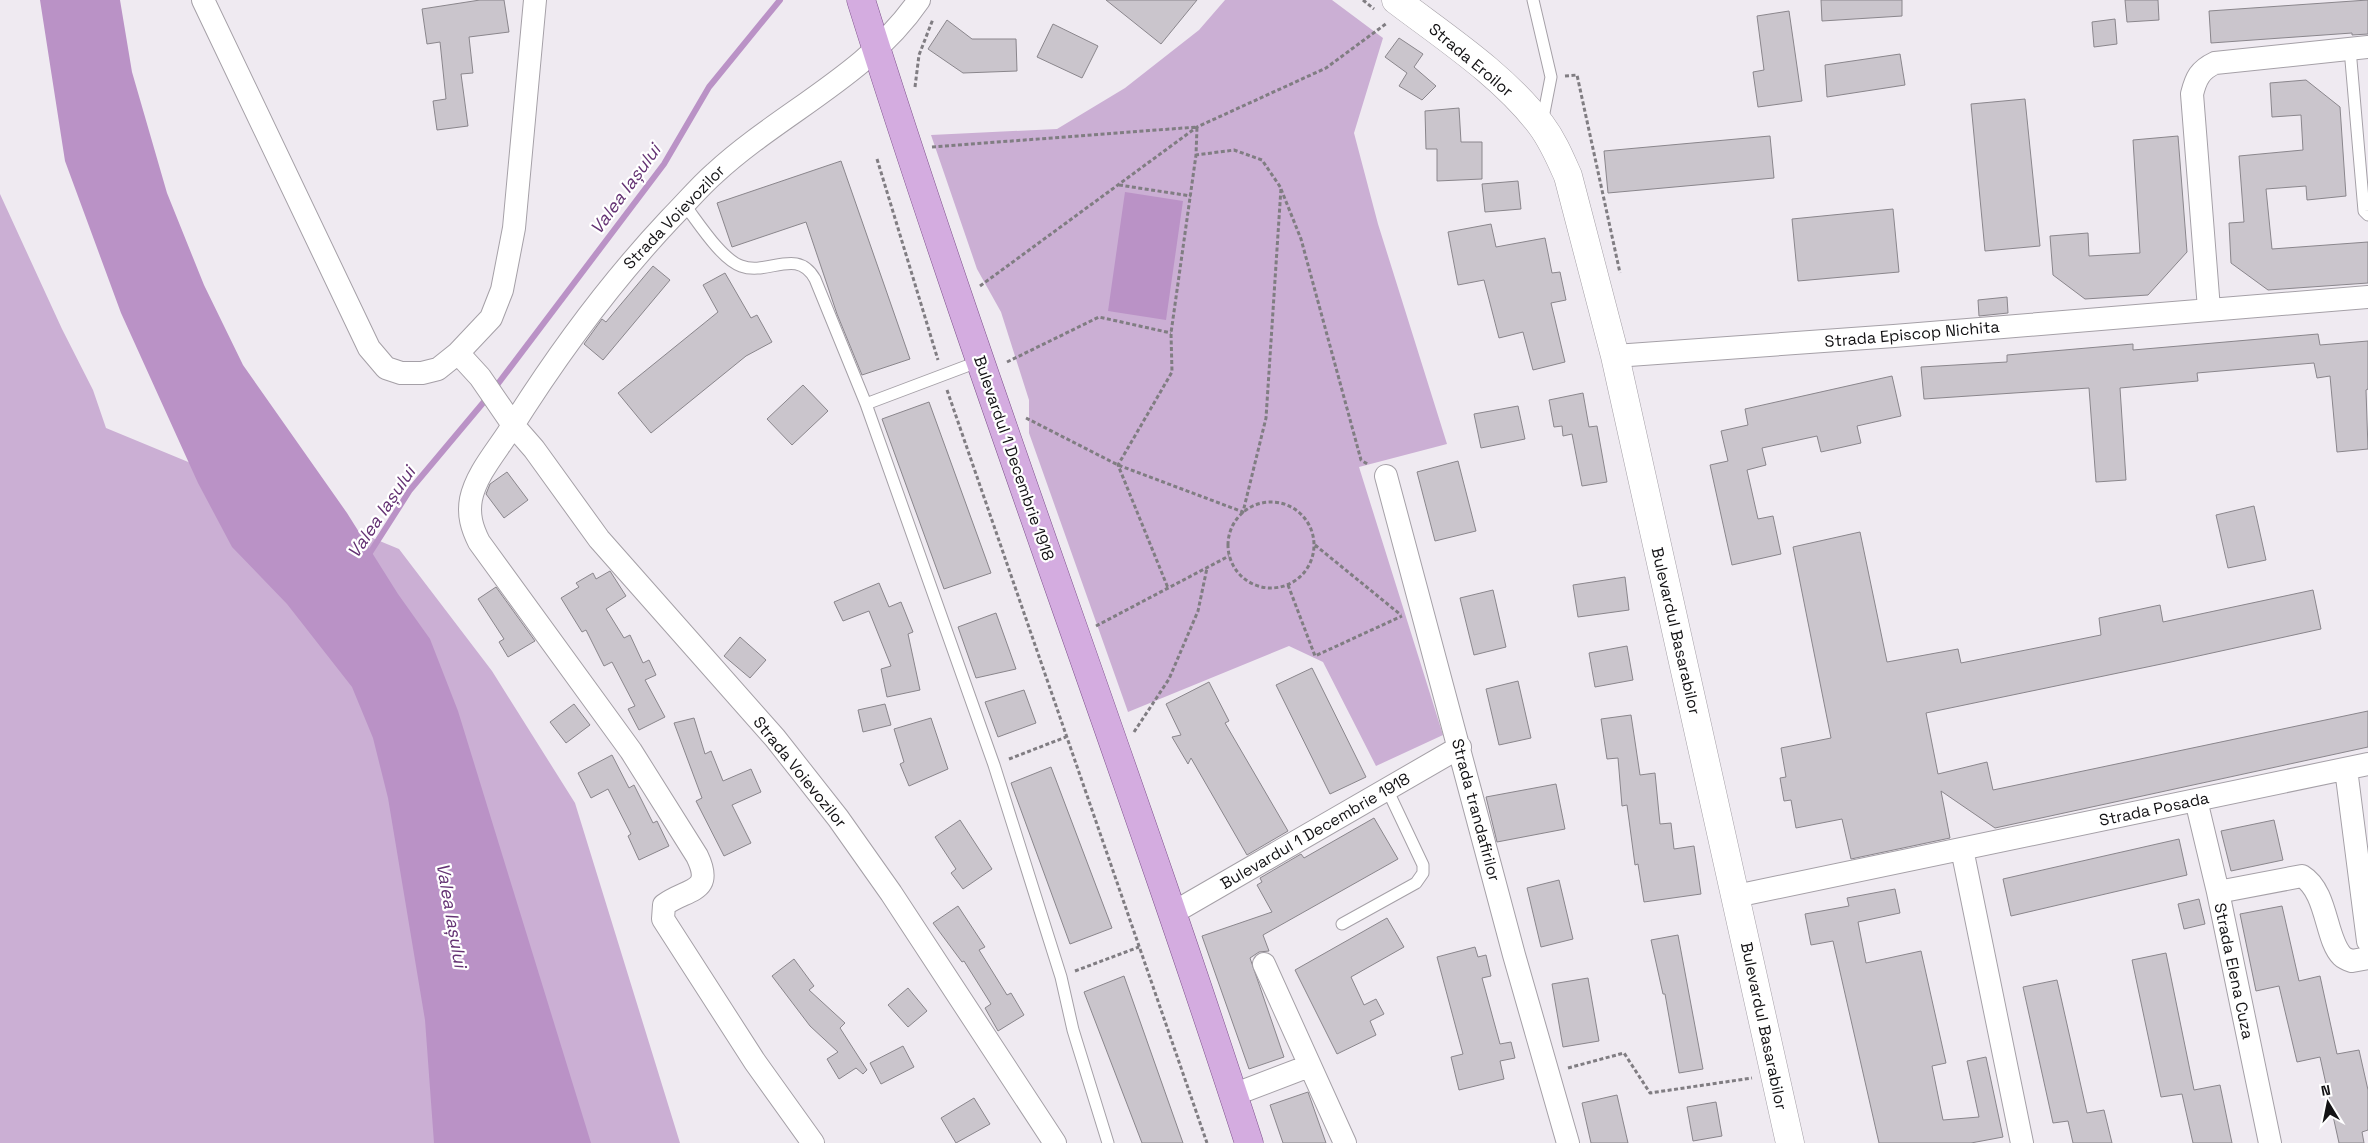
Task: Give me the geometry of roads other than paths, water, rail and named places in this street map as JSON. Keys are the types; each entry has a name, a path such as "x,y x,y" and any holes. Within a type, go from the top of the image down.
{"main road":[{"name":"Bulevardul 1 Decembrie 1918","path":"861,0 876,50 994,362 1171,914 1249,1143"},
{"name":"Strada Eroilor","path":"1394,10 1495,78 1542,126"},
{"name":"Bulevardul Basarabilor","path":"1542,126 1558,152 1568,176 1615,356 1790,1143"}],"street":[{"path":"203,0 368,348 386,368 401,372 422,373 438,369 458,353 491,318 502,290 514,228 535,0"},
{"name":"Strada Voievozilor","path":"814,1143 755,1062 663,919 664,905 699,886 704,879 697,856 631,751 489,557 473,528 470,516 474,491 513,424 584,320 626,266 714,173 751,142 876,50 916,2"},
{"path":"2210,309 2192,94 2196,78 2203,68 2215,63 2359,48"},
{"name":"Strada Episcop Nichita","path":"1615,356 1894,336 2368,297"},
{"path":"458,353 480,376 513,424"},
{"name":"Strada Voievozilor","path":"513,424 534,449 605,546 776,738 838,818 891,893 1055,1143"},
{"name":"Strada trandafirilor","path":"1386,476 1412,612 1460,747 1514,955 1568,1143"},
{"name":"Bulevardul 1 Decembrie 1918","path":"1171,914 1460,747"},
{"name":"Strada Posada","path":"1736,896 2368,764"},
{"path":"2346,769 2368,941"},
{"name":"Strada Elena Cuza","path":"2196,800 2218,892 2270,1143"},
{"path":"1962,849 2022,1143"},
{"path":"2218,892 2302,876 2310,881 2322,905 2341,955 2352,961 2368,958"},
{"path":"1264,964 1345,1143"},
{"path":"1233,1095 1309,1066"}],"lane":[{"path":"1533,0 1551,77 1542,126"},
{"path":"2359,48 2364,211 2368,215"},
{"path":"684,204 729,260 754,269 799,263 809,268 866,404 994,765 1061,977 1073,1030 1108,1143"},
{"path":"866,404 942,375 994,362"},
{"path":"1342,924 1416,883 1423,873 1423,865 1387,789"}],"water":[{"path":"40,0 120,0 132,72 167,193 204,285 243,365 347,513 398,594 430,639 458,711 591,1143 434,1143 425,1020 388,798 373,738 352,687 287,604 232,547 198,483 121,313 65,161"},
{"path":"1125,192 1183,201 1166,320 1108,311"}],"waterway":[{"name":"Valea Iașului","path":"494,389 664,164 709,87 780,0"},
{"name":"Valea Iașului","path":"366,559 410,490 488,397"}]}
